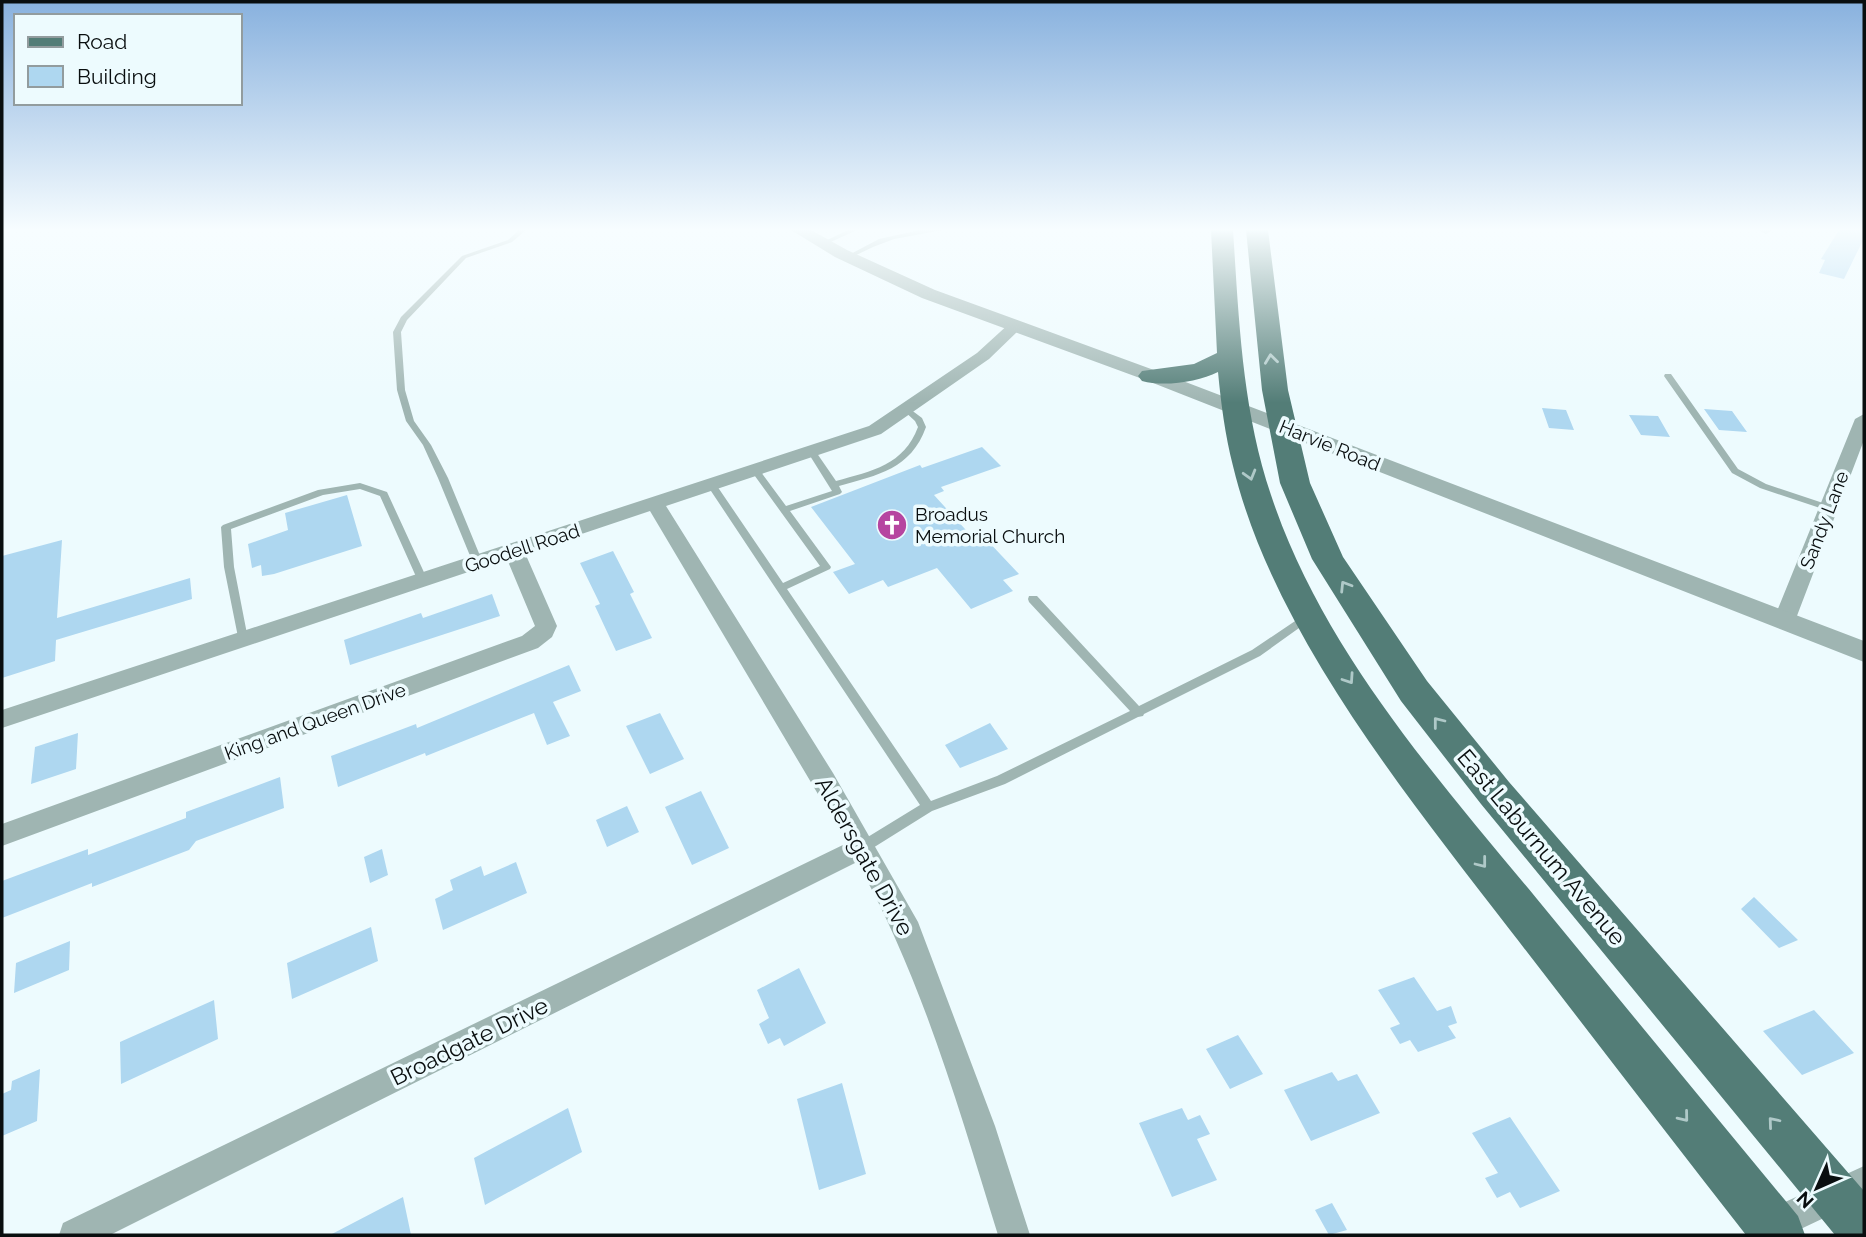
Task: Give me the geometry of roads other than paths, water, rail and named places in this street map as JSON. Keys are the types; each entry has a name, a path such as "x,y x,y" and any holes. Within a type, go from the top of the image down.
{"main road":[{"path":"1226,288 1241,444 1257,500 1279,554 1311,617 1372,713 1468,845 1775,1231"},
{"name":"East Laburnum Avenue","path":"1263,288 1275,390 1295,483 1328,559 1414,691 1495,793 1850,1189 1864,1230"},
{"path":"1151,376 1200,371 1231,356"}],"street":[{"name":"Harvie Road","path":"919,288 1864,652"},
{"name":"Goodell Road","path":"2,719 875,430 983,356 1016,325"},
{"name":"Sandy Lane","path":"1784,621 1829,508 1860,440 1864,419"},
{"name":"Aldersgate Drive","path":"655,504 863,848 908,931 931,988 1014,1235"},
{"name":"King and Queen Drive","path":"2,835 530,642 544,632 546,626 514,551"},
{"name":"Broadgate Drive","path":"75,1235 863,848"},
{"path":"1775,1231 1850,1189"}],"lane":[{"path":"434,288 404,318 397,332 401,390 410,421 427,445 443,478 478,563"},
{"path":"1668,376 1735,471 1763,486 1829,508"},
{"path":"834,485 906,458 920,437 922,427 919,420 906,409"},
{"path":"784,510 837,492 811,452"},
{"path":"755,470 826,567 781,588"},
{"path":"712,485 928,807"},
{"path":"243,639 229,566 226,527 321,492 360,486 384,494 423,581"},
{"path":"1033,599 1139,713"},
{"path":"863,848 928,807 1000,780 1256,653 1311,617"}],"place":[{"name":"Broadus Memorial Church","path":"892,525"}]}
